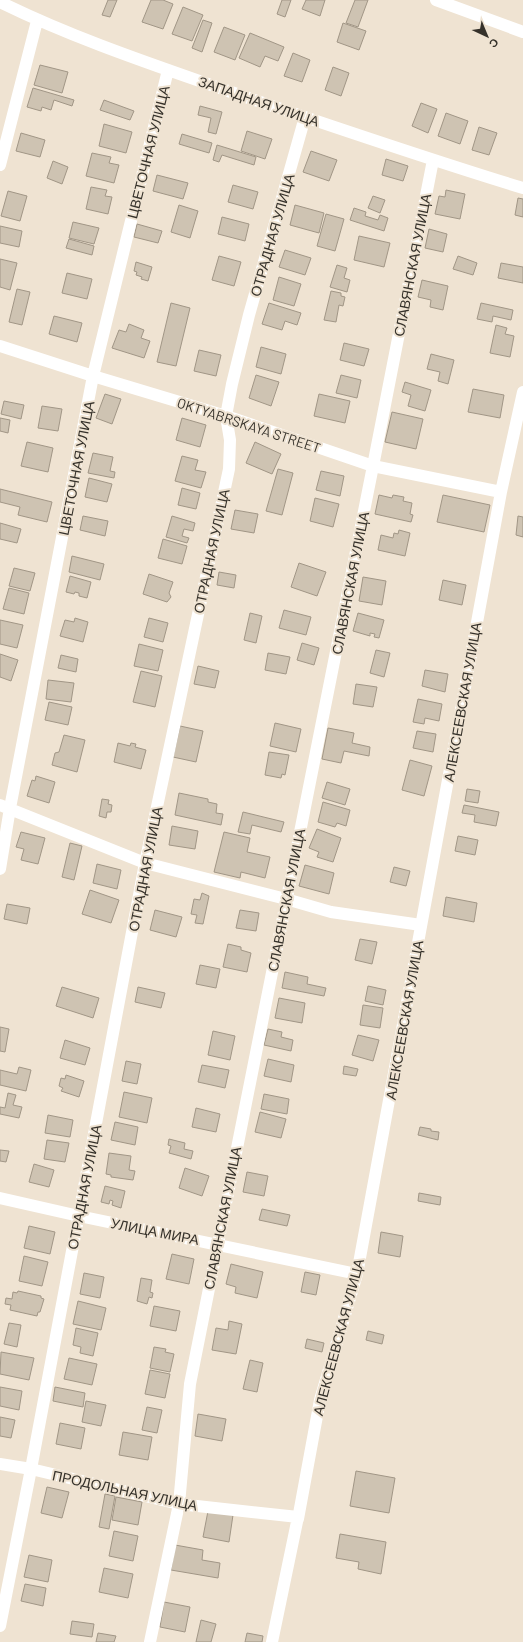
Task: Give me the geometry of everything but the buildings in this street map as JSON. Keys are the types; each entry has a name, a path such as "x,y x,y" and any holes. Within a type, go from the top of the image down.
{"street":[{"path":"436,0 523,32"},
{"name":"ЗАПАДНАЯ УЛИЦА","path":"0,2 37,21 168,70 433,160 523,188"},
{"path":"0,165 37,21"},
{"name":"ЦВЕТОЧНАЯ УЛИЦА","path":"0,869 5,806 93,376 168,70"},
{"name":"ОТРАДНАЯ УЛИЦА","path":"0,1626 32,1470 145,863 229,469 230,440 226,416 232,384 249,315 305,117"},
{"name":"СЛАВЯНСКАЯ УЛИЦА","path":"150,1642 179,1504 190,1384 433,160"},
{"name":"OKTYABRSKAYA STREET","path":"0,346 226,416 373,466 501,492"},
{"name":"АЛЕКСЕЕВСКАЯ УЛИЦА","path":"272,1642 298,1517 298,1519 320,1400 357,1274 501,492 523,392"},
{"path":"5,806 145,863 331,912 421,925"},
{"name":"УЛИЦА МИРА","path":"0,1198 357,1274"},
{"name":"ПРОДОЛЬНАЯ УЛИЦА","path":"0,1464 179,1504 298,1517"}]}
